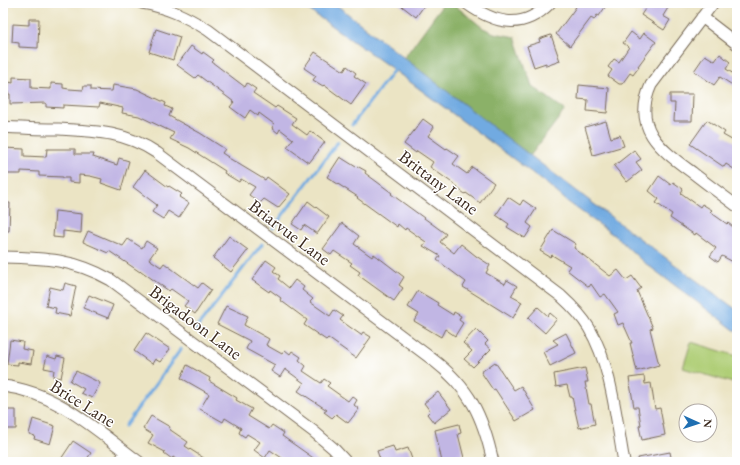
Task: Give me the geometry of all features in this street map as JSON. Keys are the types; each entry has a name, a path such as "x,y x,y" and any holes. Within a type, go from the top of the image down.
{"street":[{"name":"Brittany Lane","path":"142,3 178,13 208,30 561,296 585,322 600,352 608,376 624,462"},
{"path":"466,3 490,18 510,22 524,20 535,16 550,3"},
{"path":"713,3 651,85 646,102 646,119 652,135 659,146 737,206"},
{"path":"702,17 737,44"},
{"name":"Briarvue Lane","path":"3,127 106,132 133,140 154,151 441,366 462,388 475,407 485,431 493,462"},
{"name":"Brigadoon Lane","path":"3,257 70,262 89,269 111,280 313,431 334,448 346,462"},
{"name":"Brice Lane","path":"3,386 34,393 68,409 139,462"},
{"path":"119,462 126,453"}],"green space":[{"path":"444,3 452,3 483,28 494,33 515,37 532,86 565,110 530,156 404,58"},
{"path":"691,342 737,356 737,369 733,383 683,368"}],"water":[{"path":"299,3 334,3 584,197 737,310 737,332 641,260 619,239 568,202 547,184 394,70"}],"building":[{"path":"398,3 426,3 416,17"},
{"path":"570,3 608,3 599,16 597,15 594,20 591,18 570,46 556,34 576,7"},
{"path":"649,3 671,3 663,16 670,20 664,30 641,15"},
{"path":"29,19 39,19 38,48 19,47 19,43 12,42 13,24 29,25"},
{"path":"156,29 180,37 173,60 149,52"},
{"path":"631,32 640,39 644,33 656,42 633,75 630,73 622,84 619,84 608,76 612,70 608,67 614,59 619,62 629,47 623,43"},
{"path":"551,35 560,61 546,66 546,63 534,67 527,46 540,42 539,39"},
{"path":"191,46 214,60 212,62 245,87 247,83 256,89 253,93 275,108 277,106 296,118 292,124 307,135 310,131 325,142 309,163 287,147 293,139 280,129 278,133 272,128 274,124 259,113 258,116 250,110 245,118 230,107 234,102 198,75 195,78 177,65"},
{"path":"315,52 344,71 347,66 356,73 354,76 366,84 351,105 324,85 323,86 313,80 316,76 304,68"},
{"path":"720,54 730,62 726,69 737,76 737,88 720,77 714,85 694,71 705,55 715,61"},
{"path":"13,77 31,78 31,88 51,89 51,83 63,84 63,88 83,90 84,86 91,86 91,90 112,91 113,85 137,89 166,103 165,106 172,109 169,116 225,149 222,153 227,157 265,180 267,177 290,194 278,208 264,199 260,203 249,195 255,187 241,179 239,182 224,173 225,171 189,148 170,139 174,133 139,116 122,113 123,108 100,103 99,107 63,105 63,108 46,107 46,103 10,104 10,94 8,94 9,82 13,83"},
{"path":"579,85 609,88 607,113 587,111 588,100 578,99"},
{"path":"670,94 693,94 692,121 674,121 675,103 670,103"},
{"path":"423,119 434,127 428,136 459,156 453,164 467,174 472,167 494,183 480,203 466,193 465,194 457,188 458,187 430,167 433,162 417,151 416,153 404,144"},
{"path":"707,120 725,132 723,135 737,143 737,171 726,164 724,167 690,144"},
{"path":"606,121 611,138 620,135 624,146 593,155 585,127"},
{"path":"3,148 24,149 24,156 46,157 47,149 75,149 75,154 94,154 93,157 117,165 119,158 129,161 121,190 101,183 102,179 90,176 79,175 79,183 69,182 69,178 39,176 39,172 21,171 21,174 6,174 6,164 3,164"},
{"path":"634,150 641,159 636,162 642,170 627,182 614,166"},
{"path":"340,157 356,167 357,166 366,171 365,173 392,193 391,194 446,234 440,242 454,253 461,244 490,265 486,273 505,284 507,280 517,286 511,296 522,302 513,318 463,287 466,282 437,260 440,256 423,246 426,242 406,228 405,230 398,224 397,227 357,198 358,197 327,177"},
{"path":"145,170 168,187 169,186 182,194 179,197 189,203 179,218 168,211 163,219 152,212 157,205 133,187"},
{"path":"659,176 671,185 673,182 683,189 681,193 700,207 702,204 712,210 710,212 737,230 737,264 722,256 718,262 710,256 716,248 696,233 695,235 670,218 672,214 656,203 659,199 649,191"},
{"path":"508,197 520,205 523,200 536,209 527,223 532,227 525,238 507,227 509,224 496,215"},
{"path":"308,201 329,217 317,234 304,225 301,230 292,224"},
{"path":"3,203 10,203 9,231 3,231"},
{"path":"55,211 82,214 81,233 63,231 63,238 53,237"},
{"path":"342,223 359,236 354,244 372,257 374,254 404,277 399,285 403,288 394,301 358,275 360,272 350,265 352,263 334,251 331,255 323,249"},
{"path":"553,230 576,244 574,248 610,276 618,270 626,280 632,276 641,288 637,291 653,328 650,329 659,365 637,371 630,343 632,343 623,323 618,325 614,314 618,312 605,294 600,297 591,284 589,287 567,270 570,266 552,255 550,257 540,251"},
{"path":"88,231 123,246 128,239 142,248 146,241 157,248 149,259 161,267 164,263 198,288 202,283 211,290 195,314 184,306 188,301 171,289 169,291 109,251 108,253 83,242"},
{"path":"229,236 248,250 231,272 213,258"},
{"path":"266,260 276,267 273,271 280,276 278,279 289,288 295,280 304,287 302,290 313,299 310,302 330,316 334,310 343,316 340,320 361,335 363,332 371,337 356,358 328,338 326,340 304,325 307,320 280,300 281,298 270,290 269,292 252,280"},
{"path":"65,283 76,286 70,316 55,313 56,308 46,306 50,287 63,290"},
{"path":"418,291 438,303 437,305 453,315 454,312 461,316 459,320 463,323 455,336 445,329 441,337 414,321 419,314 408,307"},
{"path":"89,295 113,305 108,318 83,308"},
{"path":"226,306 248,316 244,325 269,339 266,345 282,354 285,350 290,354 292,351 301,357 299,360 306,366 303,371 321,383 324,379 330,383 327,386 348,401 352,396 357,400 354,405 359,409 348,423 336,414 332,418 324,412 327,410 298,391 304,383 285,369 280,377 271,371 275,365 246,349 250,341 217,324"},
{"path":"538,307 548,316 550,313 557,319 545,333 528,318"},
{"path":"476,329 488,341 485,344 491,349 473,367 464,359 472,351 463,343"},
{"path":"146,333 170,349 160,362 155,359 152,364 134,351"},
{"path":"566,333 576,353 550,366 543,352 558,344 553,340"},
{"path":"10,340 23,342 22,349 33,351 31,364 18,362 18,365 7,364"},
{"path":"47,356 56,359 57,356 65,358 61,378 53,377 54,370 44,368"},
{"path":"495,362 514,390 521,386 535,410 516,421 495,389 493,390 481,372"},
{"path":"187,365 210,378 209,381 252,409 248,416 269,429 272,425 284,433 282,436 319,462 288,462 270,450 265,458 254,450 260,442 247,434 245,437 239,433 241,428 225,418 223,422 200,409 209,394 181,378"},
{"path":"585,368 588,382 585,382 589,404 591,404 595,424 579,428 572,397 570,397 567,385 556,387 554,374"},
{"path":"76,371 100,383 92,398 81,393 84,389 70,381"},
{"path":"644,376 645,384 651,383 655,409 660,408 665,435 642,440 639,426 641,425 638,407 634,407 629,378"},
{"path":"438,392 451,409 434,423 427,414 430,411 424,403"},
{"path":"3,410 16,410 16,429 3,429"},
{"path":"151,416 170,427 169,429 188,442 185,446 210,462 180,462 173,457 172,459 164,453 165,452 148,443 153,435 143,429"},
{"path":"33,419 55,426 50,444 34,439 35,436 29,434"},
{"path":"459,424 461,433 458,434 465,462 442,462 435,430"},
{"path":"73,441 91,453 85,462 59,462"},
{"path":"393,446 395,452 408,448 413,462 381,462 377,451"},
{"path":"670,452 672,462 639,462 638,458"}],"waterway":[{"path":"352,125 394,70"},
{"path":"273,228 338,142"},
{"path":"196,329 262,244"},
{"path":"125,426 181,349"}]}
